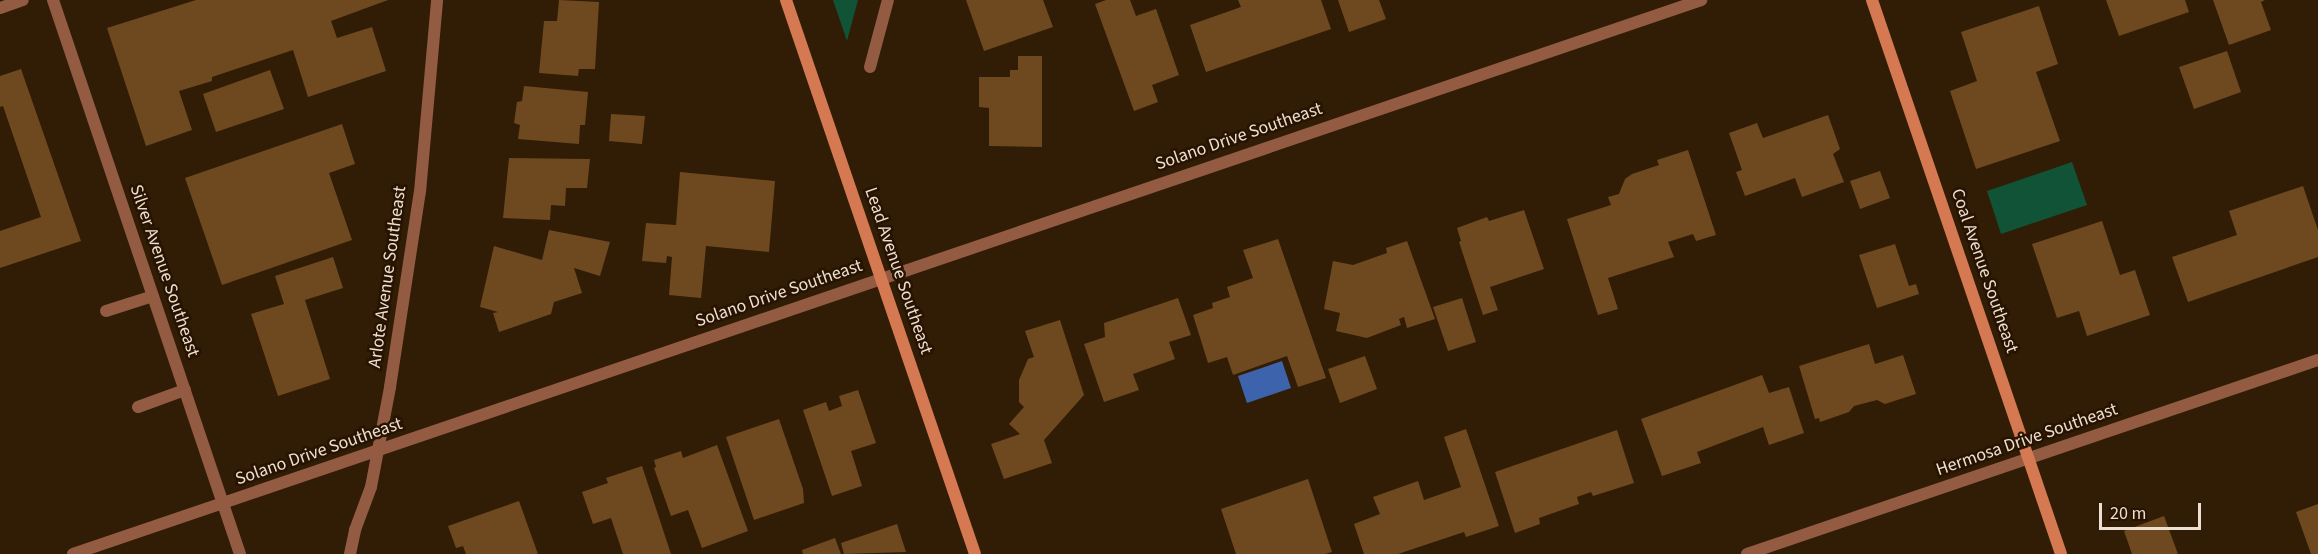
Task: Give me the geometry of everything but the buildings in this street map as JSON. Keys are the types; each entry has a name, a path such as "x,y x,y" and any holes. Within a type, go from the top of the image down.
{"main road":[{"name":"Lead Avenue Southeast","path":"786,0 975,554"},
{"name":"Coal Avenue Southeast","path":"1872,0 2061,554"}],"street":[{"path":"0,8 23,0"},
{"name":"Silver Avenue Southeast","path":"53,0 240,554"},
{"name":"Arlote Avenue Southeast","path":"350,554 355,530 371,487 378,452 420,192 437,0"},
{"path":"870,67 888,0"},
{"name":"Solano Drive Southeast","path":"73,554 1701,0"},
{"path":"106,311 153,296"},
{"name":"Hermosa Drive Southeast","path":"1747,554 2318,360"},
{"path":"138,407 185,390"}],"green space":[{"path":"833,0 858,0 847,41"},
{"path":"2072,162 2087,205 2001,234 1987,191"}],"water":[{"path":"1282,361 1291,388 1247,403 1238,376"}]}
